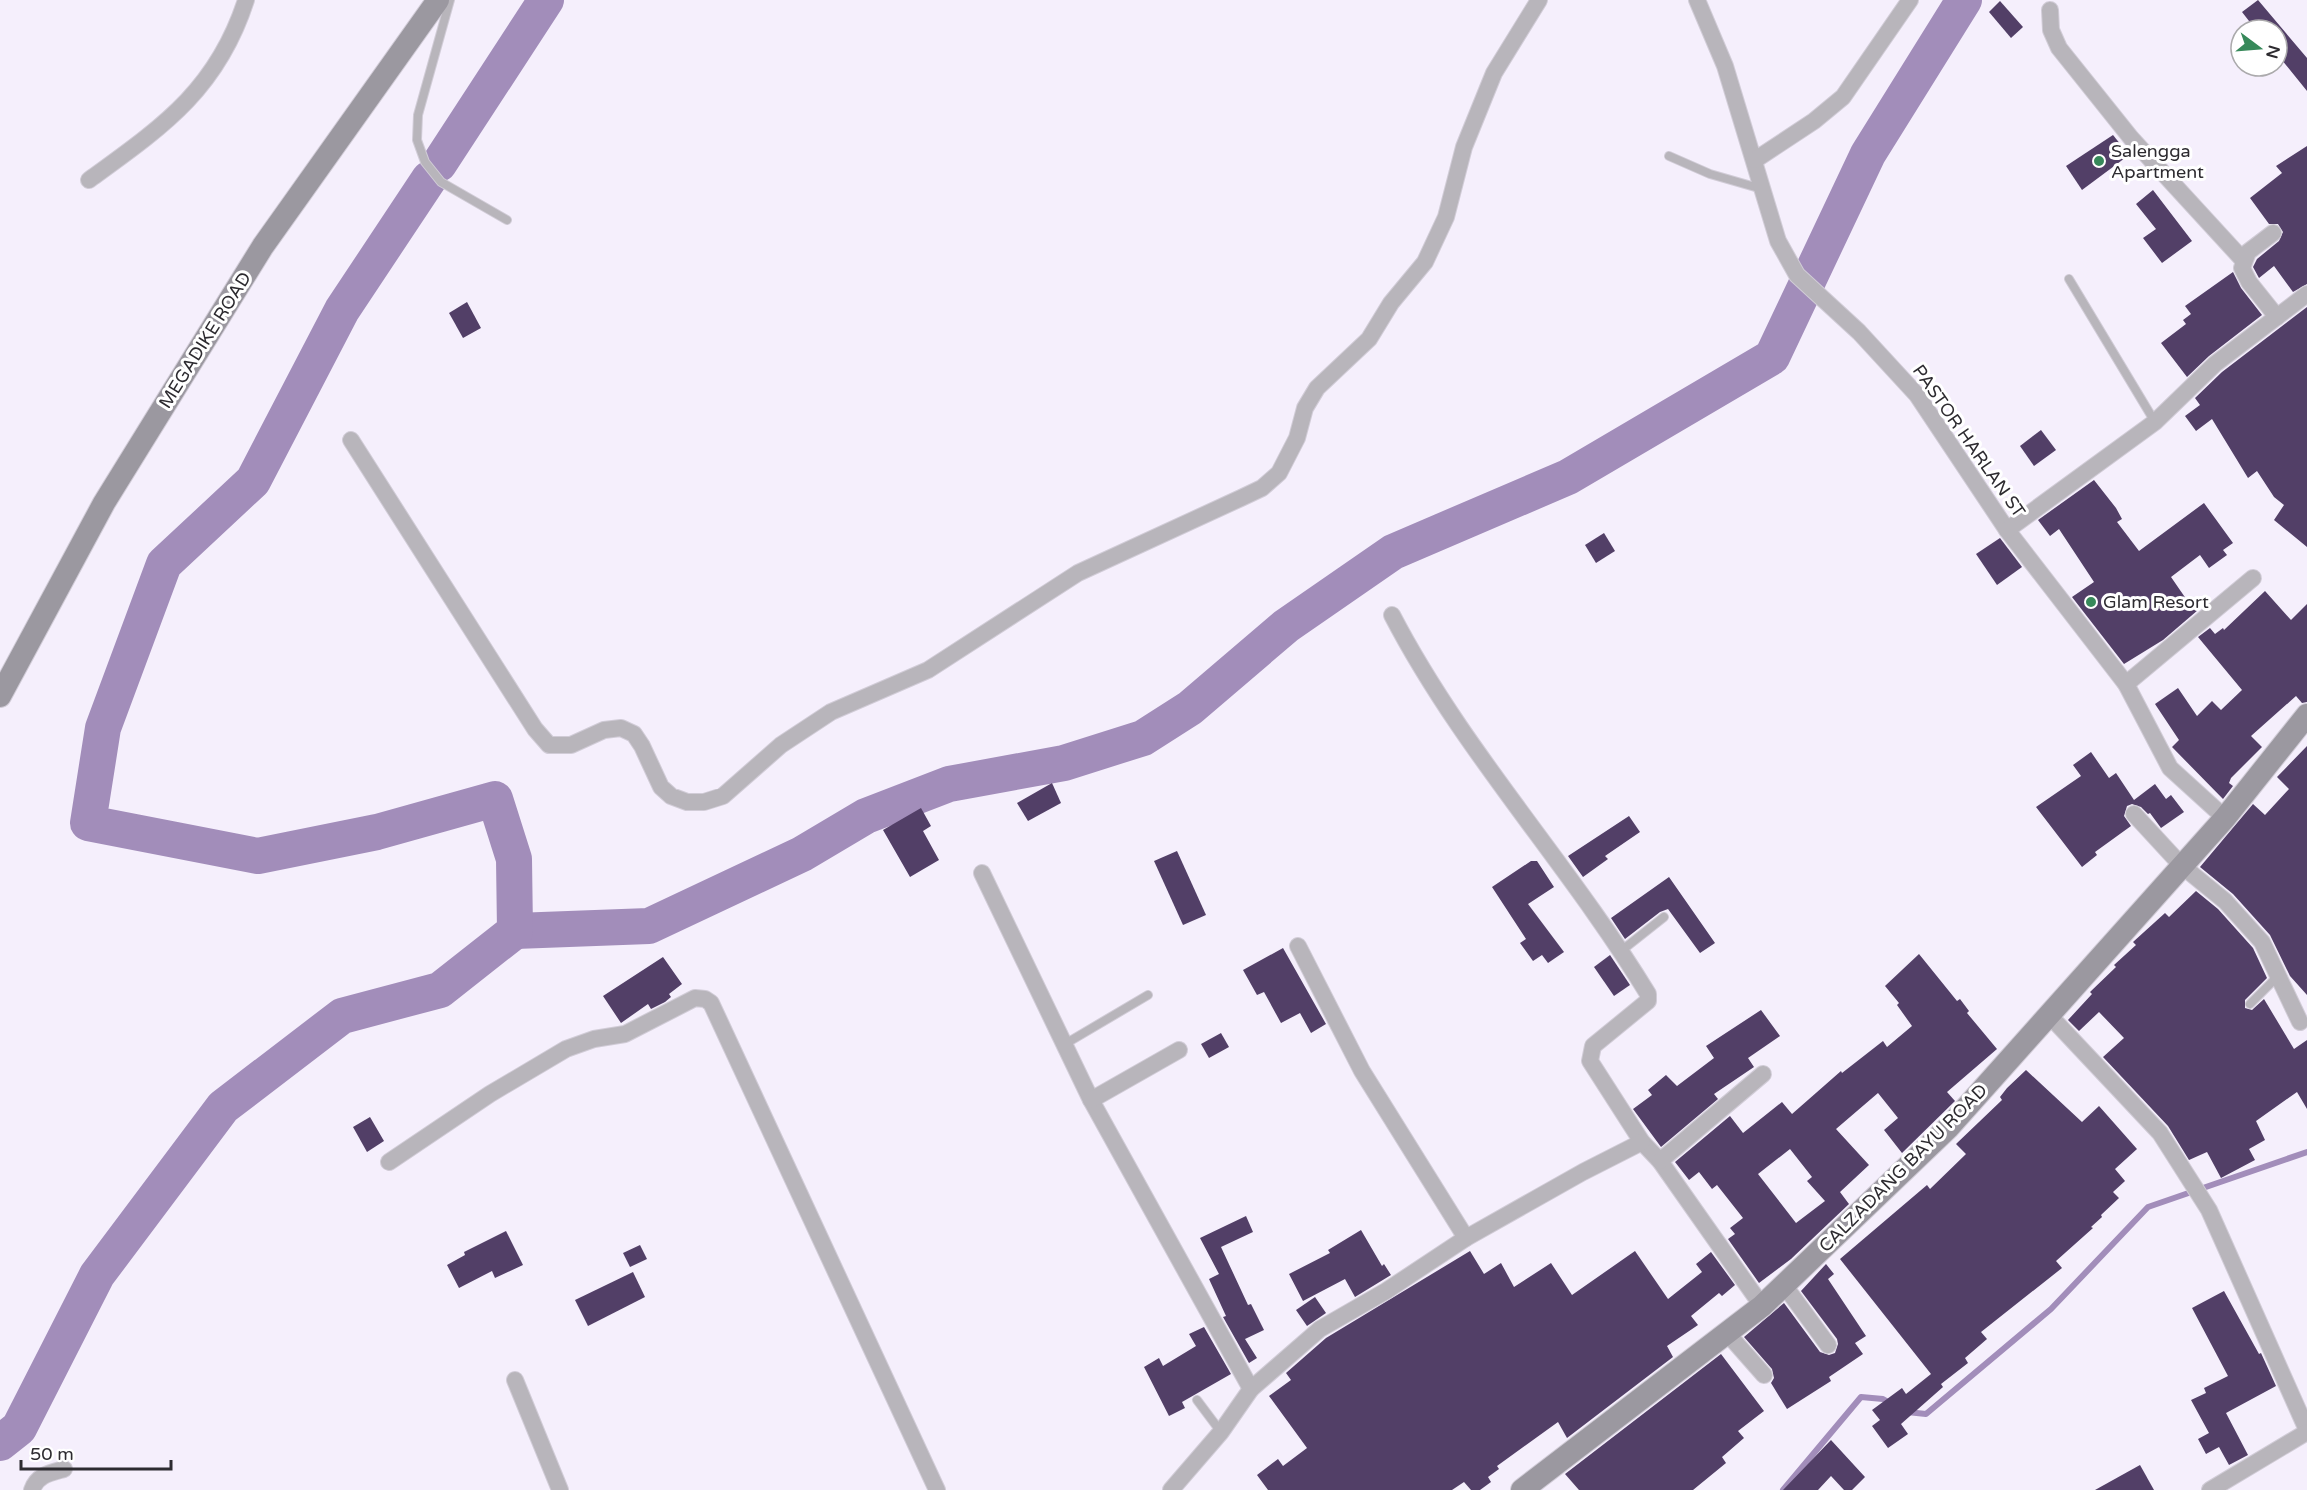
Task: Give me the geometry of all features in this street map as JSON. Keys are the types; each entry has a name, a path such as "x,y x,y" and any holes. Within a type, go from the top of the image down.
{"street":[{"path":"89,180 161,128 204,82 223,57 237,28 246,0"},
{"name":"MEGADIKE ROAD","path":"0,696 104,503 263,246 438,0"},
{"path":"351,440 528,720 549,745 571,745 604,730 621,728 638,740 661,787 671,796 687,802 704,802 723,796 781,745 831,712 928,670 1078,573 1262,488 1279,473 1297,438 1305,408 1317,388 1369,339 1391,303 1425,262 1446,217 1464,147 1494,73 1539,0"},
{"name":"PASTOR HARLAN ST","path":"1697,0 1725,66 1778,241 1797,275 1866,339 1917,395 2007,530 2126,684 2170,768 2225,818"},
{"path":"1755,160 1814,121 1843,97 1910,0"},
{"path":"2050,10 2051,30 2059,48 2131,138 2243,260"},
{"path":"2273,232 2248,252 2243,260 2242,268 2249,282 2277,317"},
{"path":"2007,530 2156,422 2215,364 2307,294"},
{"path":"2126,684 2253,578"},
{"path":"1392,615 1413,653 1468,737 1621,951 1648,994 1648,1001 1593,1046 1590,1061 1642,1142 1660,1161 1762,1306"},
{"name":"CALZADANG BAYU ROAD","path":"1521,1490 1762,1306 1949,1127 2181,864 2225,818 2307,715"},
{"path":"2134,814 2181,864 2225,901 2248,926 2271,956 2277,976 2300,1022"},
{"path":"982,873 1091,1100 1251,1389"},
{"path":"1298,946 1362,1071 1466,1238"},
{"path":"389,1162 490,1094 566,1049 594,1039 625,1034 695,998 705,999 711,1003 937,1490"},
{"path":"2049,1015 2160,1133 2190,1179 2209,1210 2307,1431 2210,1490"},
{"path":"1091,1100 1179,1050"},
{"path":"1660,1161 1763,1074"},
{"path":"1171,1490 1221,1432 1251,1389 1320,1329 1386,1291 1466,1238 1583,1172 1642,1142"},
{"path":"1784,1285 1828,1345"},
{"path":"1727,1333 1764,1375"},
{"path":"514,1380 560,1490"},
{"path":"32,1490 36,1480 47,1473 64,1469"}],"lane":[{"path":"450,0 418,115 417,140 424,162 441,182 507,220"},
{"path":"1669,156 1710,174 1762,189"},
{"path":"2069,279 2156,422"},
{"path":"1621,951 1664,917"},
{"path":"2250,1004 2277,976"},
{"path":"1065,1044 1148,995"},
{"path":"1197,1400 1221,1432"}],"building":[{"path":"2258,0 2273,18 2247,18 2242,12"},
{"path":"2000,1 2023,27 2011,38 1989,12"},
{"path":"2289,37 2307,58 2307,91 2289,69"},
{"name":"Salengga Apartment","path":"2113,135 2129,155 2082,190 2066,166"},
{"path":"2307,146 2307,284 2293,292 2274,266 2259,278 2253,267 2257,259 2279,241 2283,232 2278,224 2269,224 2250,198 2282,173 2276,166"},
{"path":"2153,190 2192,241 2162,263 2143,238 2156,229 2136,204"},
{"path":"2233,272 2241,288 2262,315 2209,356 2187,377 2161,343 2186,324 2183,320 2191,314 2185,306"},
{"path":"467,302 481,328 463,338 449,313"},
{"path":"2307,307 2307,547 2274,520 2284,505 2274,497 2257,471 2248,478 2212,419 2196,431 2185,416 2200,405 2195,398 2222,372"},
{"path":"2041,430 2056,450 2034,466 2020,446"},
{"path":"2094,480 2116,508 2122,519 2117,522 2139,551 2204,503 2233,543 2223,550 2227,555 2209,568 2200,555 2171,577 2191,606 2194,604 2198,610 2163,640 2124,664 2072,597 2094,582 2059,529 2050,536 2038,520"},
{"path":"1604,533 1615,551 1596,563 1585,545"},
{"path":"2000,538 2022,567 1997,585 1976,554"},
{"path":"2265,591 2291,620 2307,604 2307,702 2302,703 2296,696 2251,736 2262,747 2231,778 2229,783 2233,786 2223,799 2172,747 2179,740 2155,704 2178,688 2197,716 2212,701 2221,710 2242,690 2198,637 2210,628 2215,634 2223,628 2224,630"},
{"path":"2307,746 2307,995 2290,976 2270,935 2233,894 2200,867 2253,804 2265,815 2289,789 2277,777"},
{"path":"2091,752 2109,778 2116,773 2134,800 2155,784 2166,799 2171,795 2184,812 2161,828 2150,813 2148,814 2141,807 2132,804 2127,806 2124,816 2131,826 2095,852 2097,855 2082,867 2036,807 2081,776 2073,765"},
{"path":"1052,783 1061,803 1028,821 1017,803"},
{"path":"921,808 931,826 923,831 939,860 910,877 883,830"},
{"path":"1629,816 1640,832 1605,856 1608,859 1583,877 1568,856"},
{"path":"1177,851 1206,915 1183,925 1154,861"},
{"path":"1531,861 1537,861 1554,887 1528,904 1564,952 1548,963 1542,955 1533,961 1520,943 1526,939 1492,887"},
{"path":"1669,877 1715,943 1700,953 1668,909 1660,912 1625,939 1611,918"},
{"path":"2196,891 2218,909 2253,948 2267,978 2245,1000 2245,1008 2252,1010 2264,999 2294,1049 2307,1040 2307,1109 2297,1092 2256,1121 2265,1140 2249,1149 2255,1160 2221,1178 2207,1152 2189,1160 2168,1126 2103,1057 2124,1038 2099,1012 2079,1031 2068,1020 2092,994 2090,992 2116,967 2114,965 2136,945 2133,942 2165,913 2169,917"},
{"path":"1283,948 1326,1024 1311,1033 1300,1013 1281,1023 1264,992 1257,995 1243,970"},
{"path":"1919,954 1957,1001 1960,999 1969,1011 1967,1013 1997,1049 1947,1092 1955,1101 1902,1153 1884,1130 1898,1118 1878,1093 1836,1129 1869,1165 1840,1192 1849,1204 1791,1259 1759,1283 1728,1239 1735,1234 1730,1228 1743,1218 1717,1185 1712,1189 1699,1172 1689,1180 1675,1162 1730,1116 1743,1133 1782,1102 1792,1114 1841,1071 1842,1073 1883,1041 1887,1047 1912,1026 1897,1005 1899,1003 1885,986","holes":["1790,1149 1812,1177 1807,1181 1825,1201 1796,1223 1758,1174"]},
{"path":"1610,955 1630,985 1614,996 1594,967"},
{"path":"663,957 682,984 669,994 671,997 665,1002 651,1009 648,1004 621,1023 603,996"},
{"path":"1761,1010 1780,1036 1748,1058 1754,1067 1714,1094 1718,1099 1661,1147 1633,1109 1652,1095 1648,1090 1666,1075 1677,1086 1714,1058 1706,1046"},
{"path":"1221,1033 1229,1047 1209,1058 1201,1044"},
{"path":"2026,1070 2082,1122 2099,1106 2137,1149 2115,1169 2125,1181 2113,1192 2119,1198 2101,1215 2102,1217 2091,1227 2093,1228 2056,1261 2062,1268 1981,1332 1987,1339 1965,1358 1968,1363 1941,1384 1943,1387 1901,1424 1908,1434 1888,1448 1872,1426 1880,1420 1872,1410 1902,1388 1906,1394 1931,1374 1840,1259 1927,1185 1930,1189 1966,1154 1956,1144 2002,1100 2000,1097 2007,1088"},
{"path":"370,1117 384,1141 367,1152 353,1127"},
{"path":"1246,1216 1253,1232 1221,1247 1248,1305 1251,1304 1264,1330 1245,1339 1257,1358 1249,1363 1223,1317 1226,1316 1209,1279 1219,1274 1200,1238"},
{"path":"1361,1230 1382,1266 1384,1264 1391,1275 1355,1297 1345,1279 1303,1301 1289,1274 1330,1253 1328,1250"},
{"path":"506,1231 523,1265 495,1278 492,1271 459,1288 447,1265 465,1255 464,1252"},
{"path":"640,1245 647,1259 630,1267 623,1253"},
{"path":"1470,1251 1484,1274 1501,1263 1514,1287 1551,1263 1572,1295 1635,1251 1668,1299 1702,1272 1696,1264 1711,1252 1735,1285 1722,1296 1719,1293 1691,1316 1698,1325 1667,1346 1673,1357 1567,1438 1558,1422 1497,1466 1499,1469 1488,1477 1491,1482 1480,1490 1471,1490 1464,1482 1452,1490 1268,1490 1257,1475 1278,1459 1283,1466 1307,1448 1269,1396 1291,1380 1286,1373 1326,1338"},
{"path":"1826,1264 1834,1274 1828,1279 1866,1336 1855,1343 1863,1354 1829,1377 1831,1381 1787,1409 1771,1383 1774,1378 1772,1369 1744,1337 1784,1303 1820,1352 1829,1355 1835,1353 1837,1339 1801,1291"},
{"path":"633,1272 645,1297 588,1326 575,1300"},
{"path":"2224,1291 2259,1354 2261,1353 2276,1386 2226,1413 2248,1455 2229,1465 2219,1447 2206,1454 2198,1439 2209,1433 2191,1400 2206,1393 2204,1388 2228,1376 2192,1308"},
{"path":"1315,1297 1326,1313 1307,1326 1296,1310"},
{"path":"1204,1327 1231,1374 1182,1402 1185,1408 1169,1416 1144,1367 1159,1358 1163,1366 1196,1346 1189,1334"},
{"path":"1721,1354 1764,1411 1738,1431 1744,1438 1722,1457 1726,1463 1693,1490 1579,1490 1565,1474"},
{"path":"1831,1440 1865,1477 1852,1490 1844,1490 1831,1476 1818,1490 1783,1490"},
{"path":"2140,1465 2154,1490 2095,1490"}],"waterway":[{"path":"439,164 546,0"},
{"path":"515,931 649,926 802,854 866,816 949,784 1064,763 1143,738 1190,708 1286,626 1393,552 1568,477 1772,357 1868,154 1964,0"},
{"path":"0,1443 19,1428 97,1275 223,1107 342,1016 440,990 515,931 514,859 495,799 377,832 258,856 88,823 103,728 164,564 253,481 342,310 429,179"},
{"path":"1907,1412 1926,1414 2051,1309 2148,1207 2307,1152"},
{"path":"1783,1490 1861,1397 1883,1399 1890,1403"}],"place":[{"name":"Salengga Apartment","path":"2099,161"},
{"name":"Glam Resort","path":"2091,602"}]}
